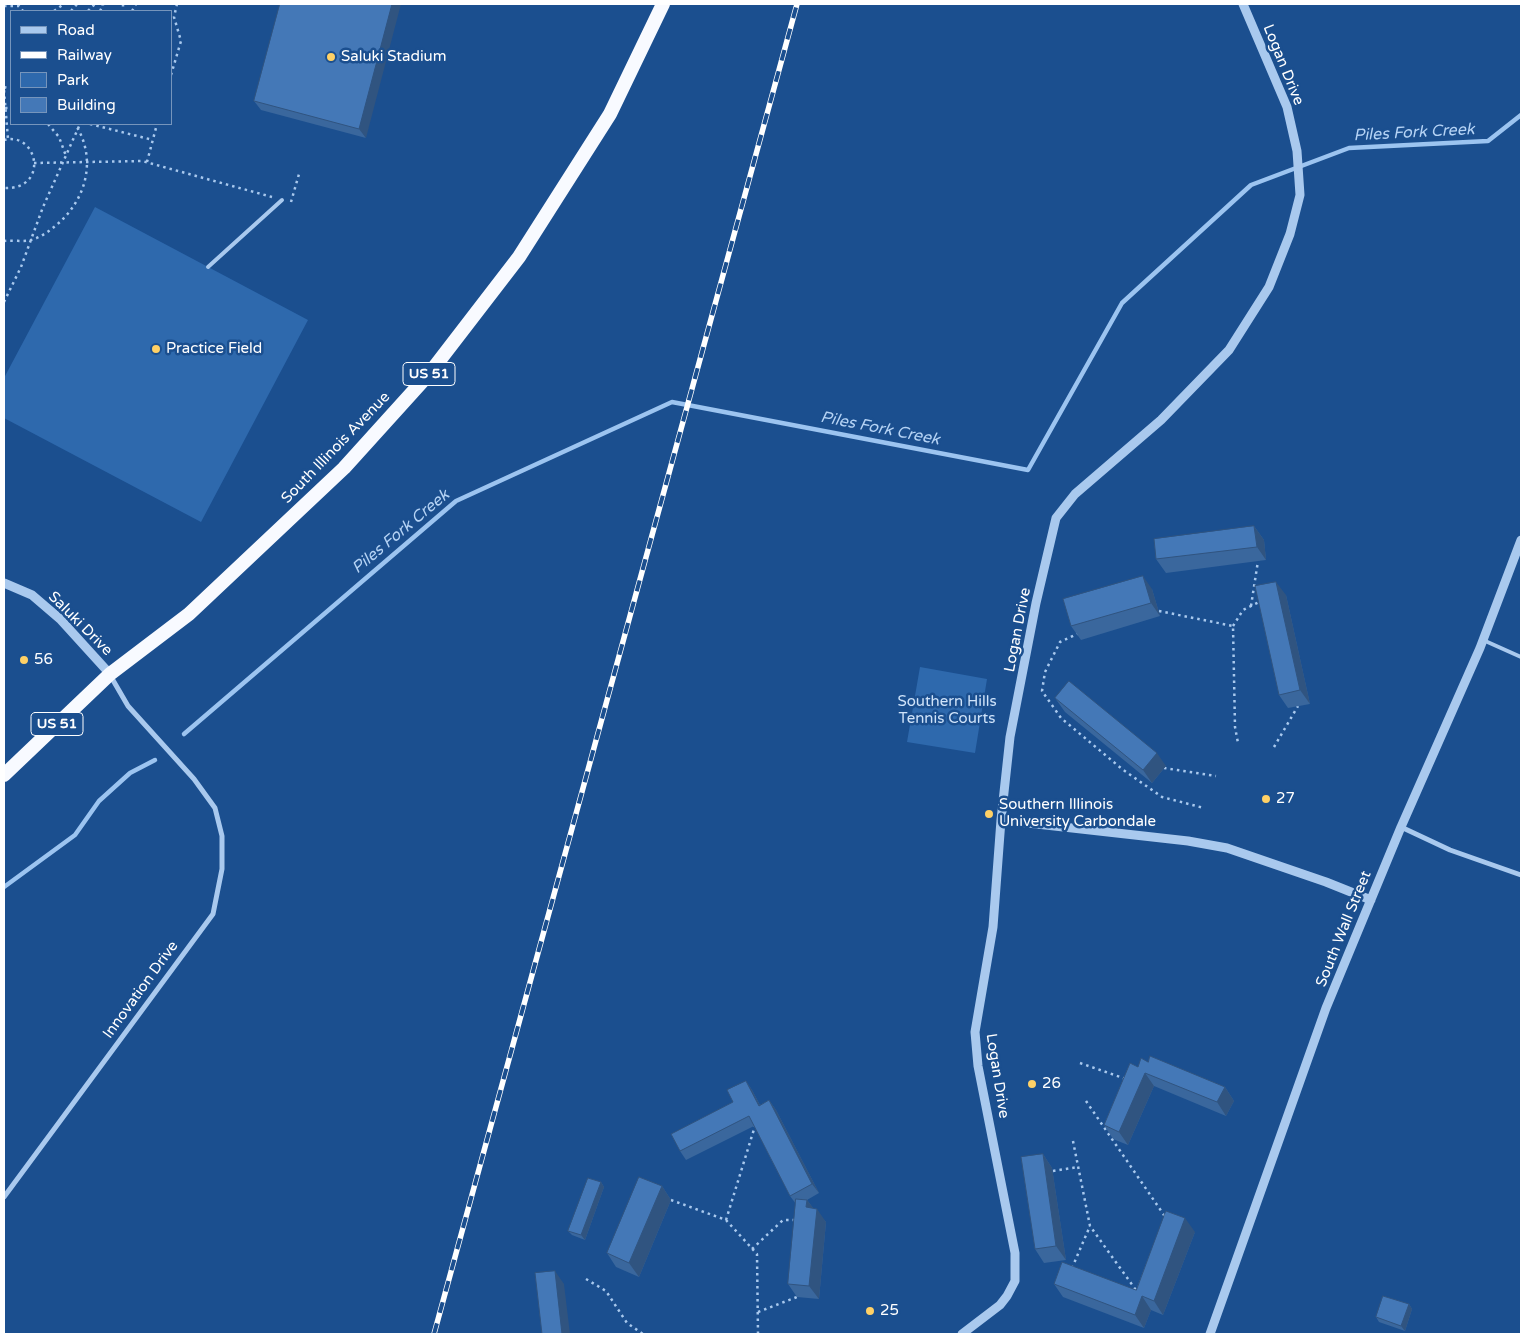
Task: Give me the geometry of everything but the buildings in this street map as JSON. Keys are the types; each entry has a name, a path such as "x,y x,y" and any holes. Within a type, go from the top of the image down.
{"highway":[{"name":"South Illinois Avenue","path":"4,775 110,674 189,614 344,468 429,374 519,257 610,114 663,4"}],"street":[{"name":"Logan Drive","path":"962,1334 1000,1305 1015,1281 1015,1253 978,1066 975,1032 993,927 1001,820 1010,737 1036,603 1056,518 1075,494 1161,420 1229,350 1269,287 1290,234 1300,195 1298,159 1287,107 1243,4"},
{"name":"South Wall Street","path":"1210,1334 1326,1008 1401,827 1483,640 1521,540"},
{"name":"Saluki Drive","path":"4,583 32,595 60,619 110,674"},
{"name":"Innovation Drive","path":"4,1197 213,914 222,869 222,836 215,808 194,779 128,706 110,674"},
{"path":"1001,820 1227,848 1326,882 1371,900"},
{"path":"1401,827 1450,850 1521,874"}],"lane":[{"path":"208,267 282,200"},
{"path":"1483,640 1521,658"}],"path":[{"path":"172,72 181,41 174,17 178,4"},
{"path":"4,6 19,6 22,10"},
{"path":"172,27 177,27"},
{"path":"4,88 8,139"},
{"path":"5,108 10,108"},
{"path":"49,125 59,137 66,156"},
{"path":"4,241 31,240 48,232 66,218 78,201 86,178 88,162 85,145 76,125"},
{"path":"4,302 21,267 43,207 80,125"},
{"path":"94,125 153,140"},
{"path":"146,162 157,125"},
{"path":"4,140 8,139 24,144 31,150 34,163 33,174 24,185 14,189 4,188"},
{"path":"34,163 142,161 291,202 299,174"},
{"path":"1251,606 1258,561"},
{"path":"1238,743 1235,726 1233,626 1243,610 1264,600"},
{"path":"1159,611 1233,626"},
{"path":"1078,633 1060,642 1045,672 1042,691 1061,718 1122,769 1162,797 1204,808"},
{"path":"1274,747 1298,706"},
{"path":"1164,768 1216,776"},
{"path":"1080,1062 1128,1080"},
{"path":"1086,1101 1168,1221"},
{"path":"726,1220 755,1125"},
{"path":"1074,1141 1090,1226 1140,1296"},
{"path":"1052,1171 1079,1167"},
{"path":"671,1200 726,1220 757,1254 758,1334"},
{"path":"752,1249 783,1220 798,1220"},
{"path":"1069,1274 1090,1226"},
{"path":"586,1279 606,1291 627,1323 644,1334"},
{"path":"758,1312 797,1297"}],"green space":[{"name":"Practice Field","path":"95,207 308,320 201,522 4,418 4,378"},
{"name":"Southern Hills Tennis Courts","path":"920,667 987,679 975,753 907,742"}],"waterway":[{"name":"Piles Fork Creek","path":"184,734 456,501 672,402 1028,470 1122,303 1251,185 1349,148 1488,141 1521,115"},
{"name":"Piles Fork Creek","path":"4,887 75,835 99,801 130,773 155,760"}],"railway":[{"path":"434,1334 797,4"}],"place":[{"name":"Saluki Stadium","path":"331,57"},
{"name":"Practice Field","path":"156,349"},
{"name":"56","path":"24,660"},
{"name":"27","path":"1266,799"},
{"name":"Southern Illinois University Carbondale","path":"989,814"},
{"name":"26","path":"1032,1084"},
{"name":"25","path":"870,1311"}]}
